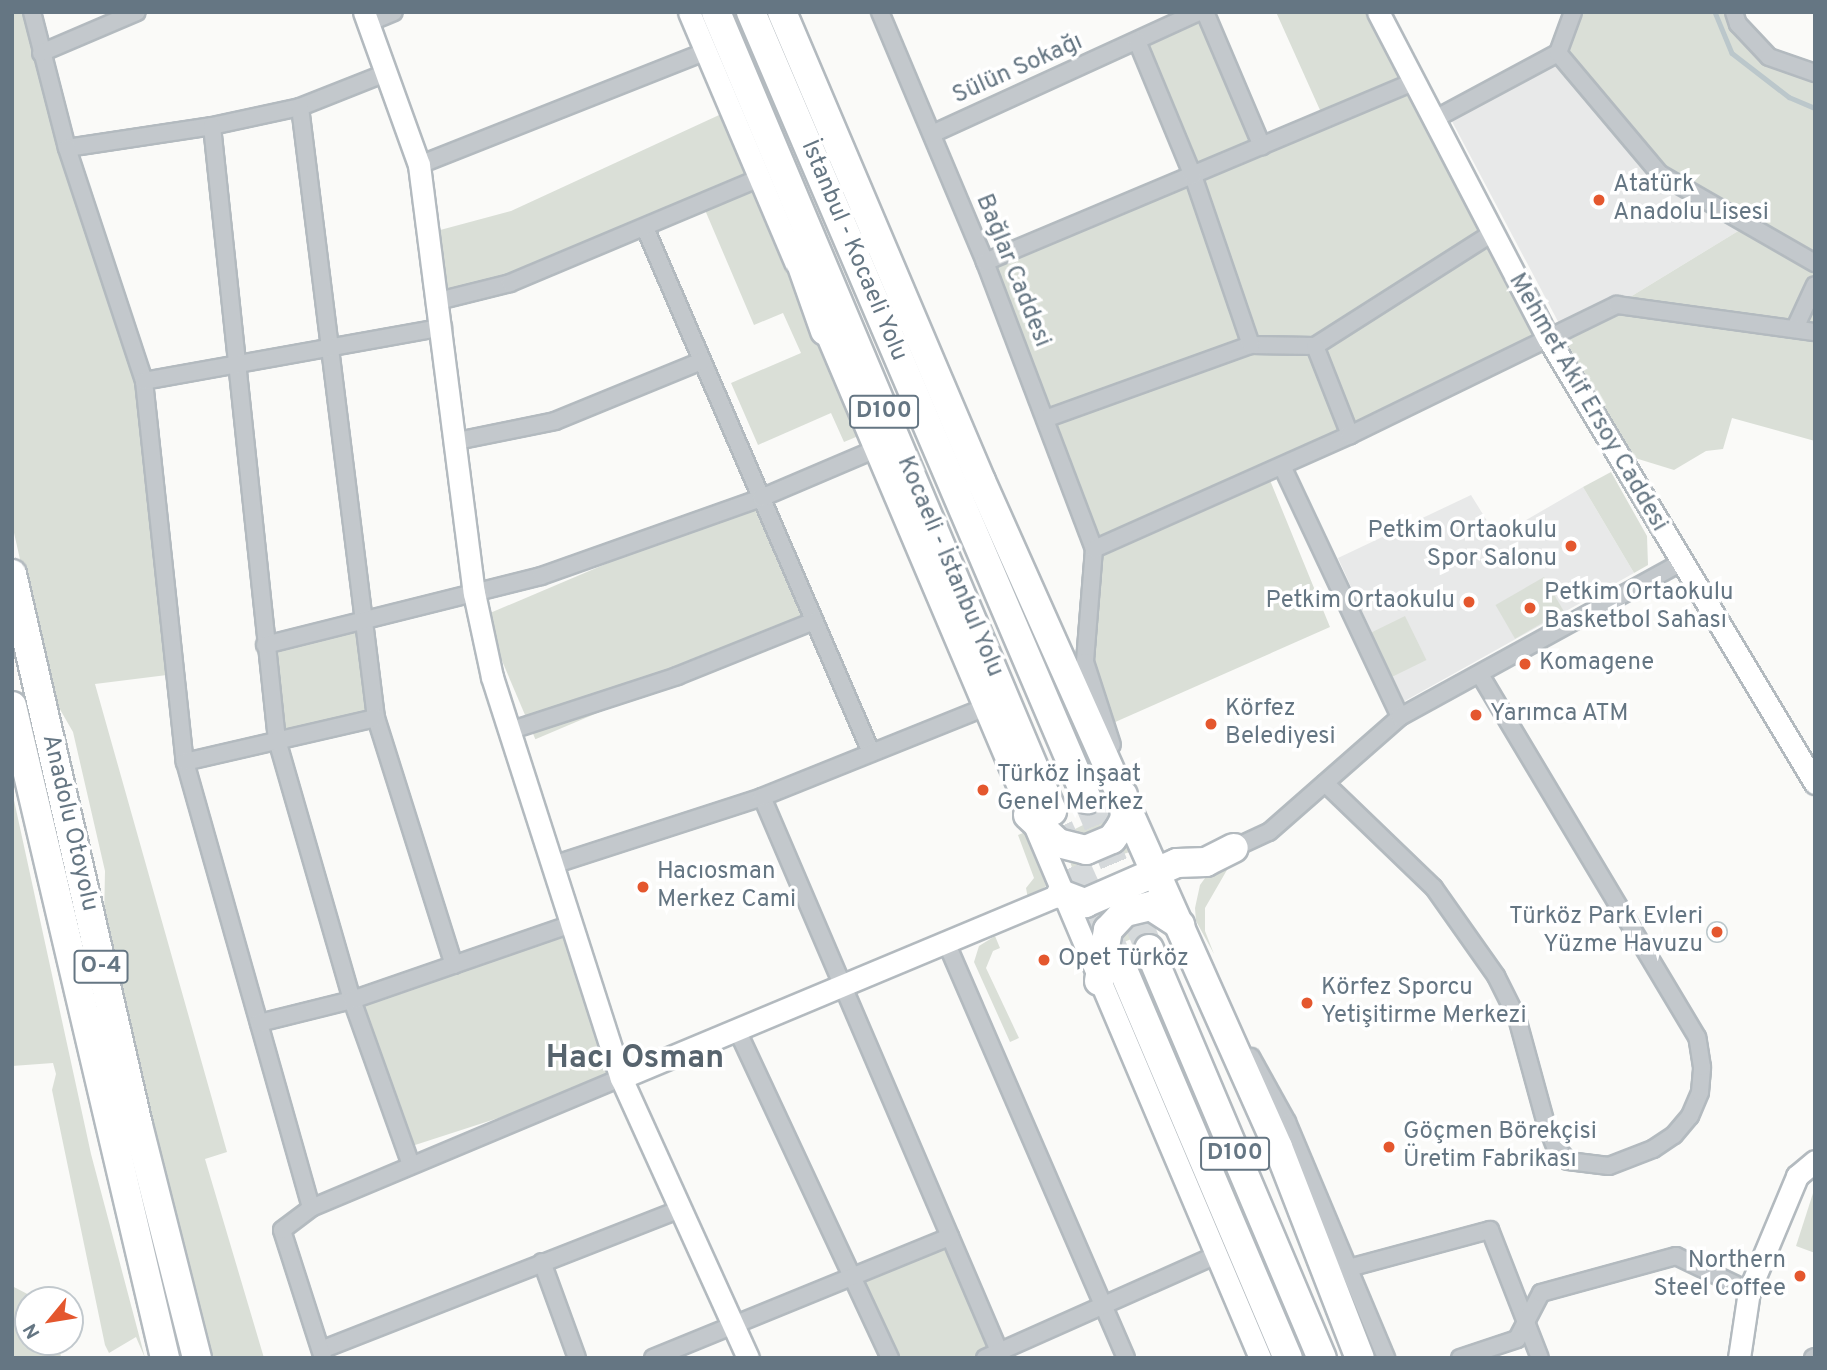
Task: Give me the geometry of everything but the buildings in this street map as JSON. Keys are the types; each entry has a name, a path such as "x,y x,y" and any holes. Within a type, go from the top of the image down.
{"highway":[{"path":"715,12 825,331"},
{"name":"Kocaeli - İstanbul Yolu","path":"715,12 1040,813"},
{"name":"İstanbul - Kocaeli Yolu","path":"751,12 1087,799"},
{"path":"782,12 981,481 1123,793 1151,832 1180,925 1278,1147 1360,1358"},
{"name":"Anadolu Otoyolu","path":"12,574 132,1100 197,1358"},
{"name":"Anadolu Otoyolu","path":"12,706 165,1358"},
{"path":"1040,813 1058,843 1086,850 1112,839 1120,828 1125,818 1123,793"},
{"path":"1061,894 1085,903 1159,858 1234,848"},
{"path":"1180,925 1186,883 1206,862 1234,848"},
{"path":"1159,858 1177,863 1206,862"},
{"path":"1110,973 1108,930 1125,912 1151,906 1180,925"},
{"name":"D100","path":"1149,949 1322,1358"},
{"name":"D100","path":"1110,973 1288,1358"}],"main road":[{"path":"689,12 876,449 983,708 1040,813 1061,894 1110,973 1216,1255 1259,1358"},
{"name":"Mehmet Akif Ersoy Caddesi","path":"1378,12 1491,234 1548,338 1680,563 1815,783"},
{"path":"366,18 419,165 443,327 474,593 492,677 621,1078 748,1358"},
{"path":"621,1078 738,1032 1061,894"},
{"path":"1739,1358 1749,1291 1797,1176 1815,1161"}],"street":[{"path":"32,12 67,148 144,381 185,762 311,1208"},
{"path":"41,53 138,12"},
{"path":"366,18 394,12"},
{"name":"Bağlar Caddesi","path":"880,12 985,262 1094,549"},
{"path":"1202,12 1262,146"},
{"name":"Sülün Sokağı","path":"932,134 1202,12"},
{"path":"1433,120 1558,53 1573,12"},
{"path":"1734,12 1738,24 1769,57 1815,73"},
{"path":"1137,41 1193,176 1251,345"},
{"path":"419,165 705,52"},
{"path":"1558,53 1660,174 1815,263"},
{"path":"67,148 212,127 300,107 386,73"},
{"path":"985,262 1413,82"},
{"path":"300,107 376,718 454,964"},
{"path":"212,127 234,365 277,740 352,1000 411,1165"},
{"path":"438,301 510,283 760,178"},
{"path":"645,228 871,752"},
{"path":"1045,419 1251,345 1314,346 1491,234"},
{"path":"1795,328 1815,285"},
{"path":"1123,793 1085,662 1094,549 1350,435 1617,305 1815,332"},
{"path":"144,381 443,327"},
{"path":"1314,346 1350,435"},
{"path":"457,441 555,421 701,361"},
{"path":"265,645 541,576 761,498 876,449"},
{"path":"1282,466 1400,717"},
{"path":"1234,848 1269,832 1400,717 1680,563"},
{"path":"509,731 677,676 814,621"},
{"path":"1325,783 1434,888 1496,976 1517,1018 1546,1124 1555,1146 1568,1161 1609,1166 1653,1149 1674,1135 1690,1116 1700,1092 1702,1066 1697,1037 1480,674"},
{"path":"553,865 762,797 983,708"},
{"path":"185,762 376,718"},
{"path":"762,797 950,1237 995,1356 1216,1255"},
{"path":"259,1023 352,1000 571,924"},
{"path":"946,942 1126,1358"},
{"path":"1203,980 1287,1122 1386,1358"},
{"path":"738,1032 890,1358"},
{"path":"621,1078 311,1208 282,1230 322,1354 542,1262 680,1209"},
{"path":"1349,1268 1490,1230 1540,1358"},
{"path":"653,1358 950,1237"},
{"path":"1460,1358 1517,1339 1541,1293 1676,1256 1749,1291"},
{"path":"542,1262 577,1358"}],"shaded area":[{"path":"12,12 32,12 144,381 175,674 95,684 227,1152 205,1159 264,1358 210,1358 104,922 105,871 73,732 50,692 12,524"},
{"path":"1199,12 1261,146 1324,119 1276,12 1378,12 1548,338 1267,473 1330,627 1113,723 1085,662 1094,549 985,262 1193,176 1137,41"},
{"path":"1573,12 1734,12 1769,57 1815,73 1815,441 1732,418 1723,449 1706,451 1674,470 1635,458 1560,332 1617,305 1748,225 1660,174 1558,53"},
{"name":"Atatürk Anadolu Lisesi","path":"1558,53 1748,225 1617,305 1563,331 1447,112"},
{"path":"730,110 868,432 844,442 831,413 758,445 731,383 801,353 783,313 754,325 702,203 438,301 429,233 511,211"},
{"path":"1611,472 1647,536 1648,565 1634,573 1583,487"},
{"name":"Petkim Ortaokulu","path":"1583,487 1634,573 1403,702 1338,558 1471,495 1497,537"},
{"path":"761,498 813,621 535,739 483,616"},
{"name":"Petkim Ortaokulu Basketbol Sahası","path":"1544,577 1564,611 1515,639 1496,605"},
{"path":"1405,616 1426,660 1392,677 1371,633"},
{"path":"363,622 376,718 277,740 265,645"},
{"path":"12,791 91,1154 145,1358 136,1337 109,1353 105,1345 52,1090 56,1074 53,1063 12,1066"},
{"path":"1111,811 1116,814 1099,839 1065,834"},
{"path":"1028,831 1049,884 1028,899 1026,888 1034,878 1018,835"},
{"path":"1127,833 1133,851 1073,871 1067,852"},
{"path":"1231,863 1205,908 1205,931 1214,954 1196,921 1195,908 1200,885 1208,874"},
{"path":"1129,917 1166,924 1115,946"},
{"name":"Türköz Park Evleri Yüzme Havuzu","path":"1717,921 1725,924 1728,932 1725,940 1717,943 1709,940 1706,932 1709,924"},
{"path":"571,924 621,1078 400,1150 350,996"},
{"path":"995,936 1000,948 993,951 986,968 1019,1038 1010,1042 974,962 979,946"},
{"path":"1815,1187 1815,1253 1796,1246"},
{"path":"950,1237 999,1352 985,1358 890,1358 852,1276"},
{"path":"12,1286 14,1356 61,1358 12,1358"}],"waterway":[{"path":"1715,12 1732,53 1789,97 1815,108"}],"tunnel":[{"path":"1087,799 1149,949"},
{"path":"1059,827 1115,952"}],"place":[{"name":"Atatürk Anadolu Lisesi","path":"1599,200"},
{"name":"Petkim Ortaokulu Spor Salonu","path":"1571,546"},
{"name":"Petkim Ortaokulu","path":"1469,602"},
{"name":"Petkim Ortaokulu Basketbol Sahası","path":"1530,608"},
{"name":"Komagene","path":"1525,664"},
{"name":"Yarımca ATM","path":"1476,715"},
{"name":"Körfez Belediyesi","path":"1211,724"},
{"name":"Türköz İnşaat Genel Merkez","path":"983,790"},
{"name":"Hacıosman Merkez Cami","path":"643,887"},
{"name":"Türköz Park Evleri Yüzme Havuzu","path":"1717,932"},
{"name":"Opet Türköz","path":"1044,960"},
{"name":"Körfez Sporcu Yetişitirme Merkezi","path":"1307,1003"},
{"name":"Göçmen Börekçisi Üretim Fabrikası","path":"1389,1147"},
{"name":"Northern Steel Coffee","path":"1800,1276"}],"district":[{"name":"Hacı Osman","path":"635,1059"}]}
